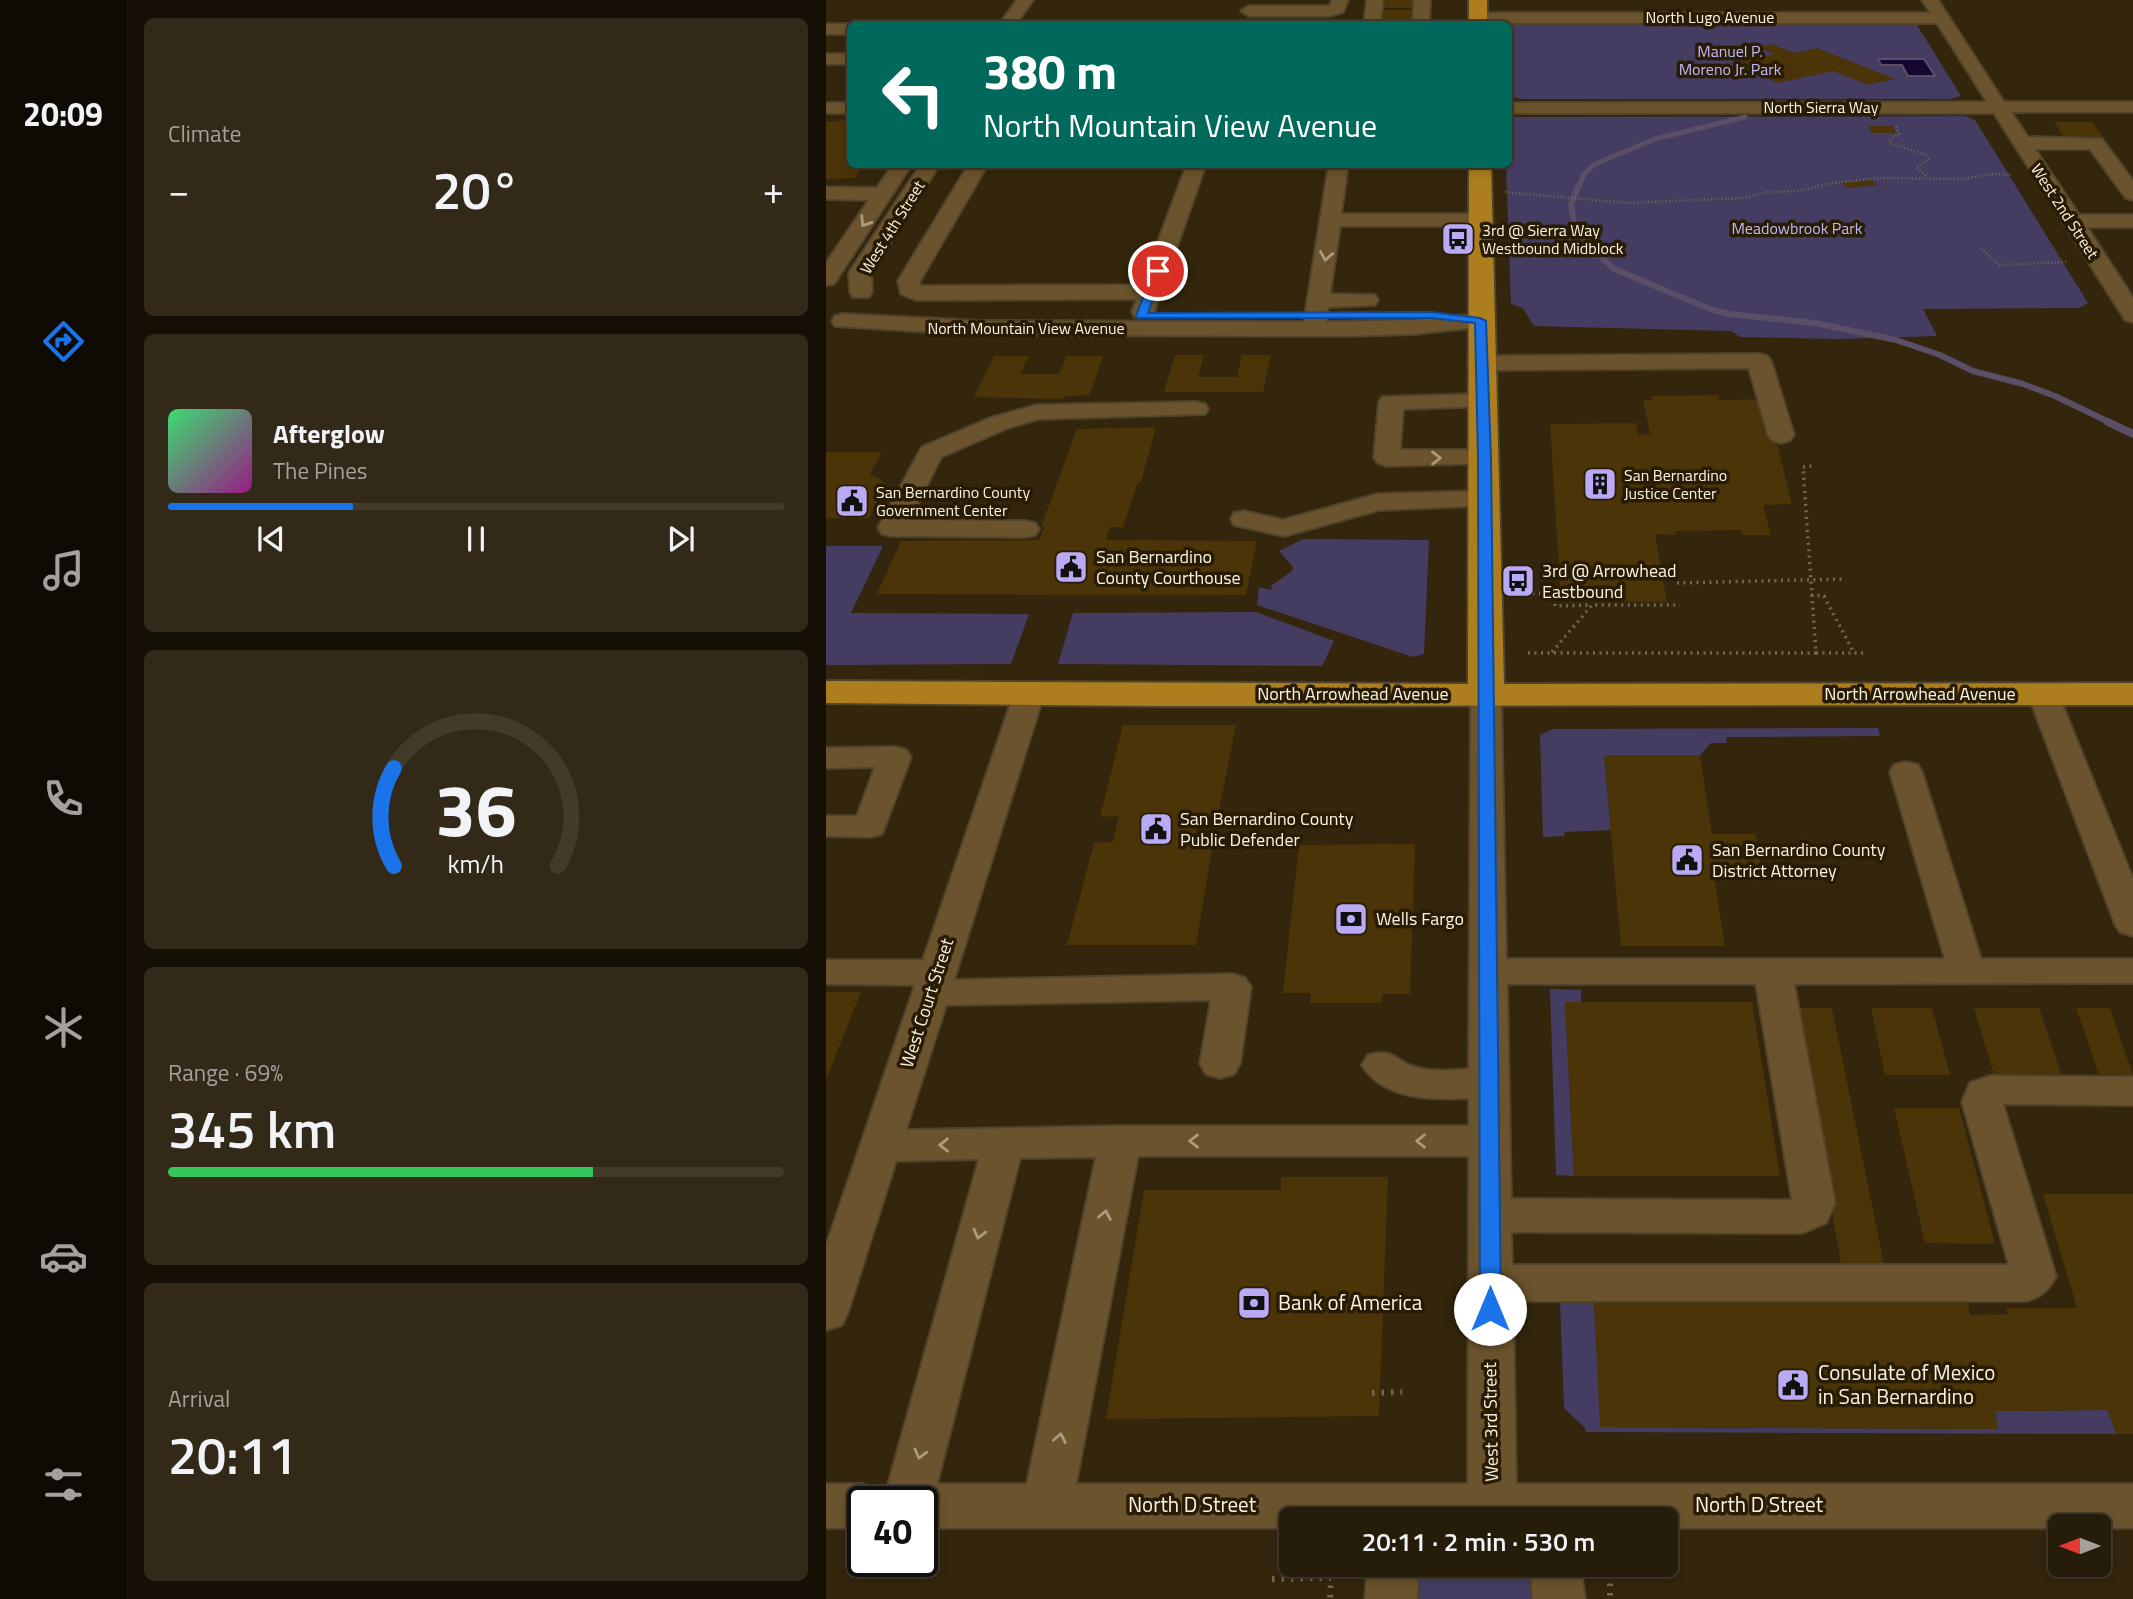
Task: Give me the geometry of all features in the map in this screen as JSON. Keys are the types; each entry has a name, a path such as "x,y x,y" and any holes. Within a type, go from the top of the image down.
{"main road":[{"name":"West 3rd Street","path":"1480,168 1480,363 1485,458 1486,694"},
{"name":"North Arrowhead Avenue","path":"826,692 2133,694"}],"street":[{"path":"1010,21 1025,0"},
{"path":"1249,12 1338,9 1340,0"},
{"path":"1372,21 1375,0"},
{"path":"1420,21 1422,0"},
{"path":"1700,0 1705,17"},
{"name":"West 2nd Street","path":"1930,0 2133,315"},
{"name":"North Lugo Avenue","path":"1478,14 1942,18"},
{"path":"1632,17 1635,31 1693,32 1789,29 1796,25 1794,17"},
{"path":"826,29 847,29"},
{"path":"826,59 847,59"},
{"name":"North Sierra Way","path":"1512,108 2133,107"},
{"path":"826,108 847,108"},
{"path":"2020,143 2095,143 2133,194"},
{"name":"West 4th Street","path":"826,279 900,168"},
{"name":"West 4th Street","path":"866,299 860,273 928,168"},
{"path":"977,168 909,281 909,289 916,293 1151,292"},
{"path":"1139,322 1196,168"},
{"path":"1338,168 1316,314 1367,300"},
{"path":"826,193 884,194"},
{"path":"912,194 962,194"},
{"path":"1331,220 1481,220"},
{"path":"2071,221 2133,221"},
{"name":"North Mountain View Avenue","path":"826,290 866,299 907,317 1139,322"},
{"path":"834,323 856,317 866,299"},
{"name":"North Mountain View Avenue","path":"834,323 924,328 1316,314 1427,328 1480,321"},
{"path":"1480,363 1759,361 1782,435"},
{"path":"1481,401 1391,402 1387,458 1485,458"},
{"path":"1025,529 892,528 931,452 999,423 1037,412 1196,409"},
{"path":"1244,519 1284,528 1378,502 1485,499"},
{"name":"West Court Street","path":"826,1312 1029,694"},
{"name":"West 3rd Street","path":"1486,694 1490,1283 1522,1507"},
{"path":"2043,694 2133,924"},
{"path":"826,758 895,757 870,827 826,827"},
{"path":"1906,772 1967,972"},
{"path":"1489,972 2133,971"},
{"path":"826,972 932,983 1232,987 1220,1064"},
{"path":"1490,1215 1802,1217 1811,1211 1814,1203 1773,972"},
{"path":"1382,1065 1393,1076 1409,1083 1490,1083"},
{"path":"1490,1283 2027,1283 2034,1276 1982,1102 1984,1093 1990,1090 2133,1091"},
{"path":"881,1146 1120,1141 1489,1141"},
{"path":"1046,1505 1120,1141"},
{"path":"912,1486 1003,1145"},
{"path":"826,1506 847,1506"},
{"name":"North D Street","path":"938,1506 1279,1510"},
{"name":"North D Street","path":"1678,1508 2133,1506"},
{"path":"1391,1599 1392,1577"},
{"path":"1556,1577 1559,1599"}],"path":[{"path":"1904,127 1895,127 1899,134 1888,141 1927,155 1929,159 1916,167 1927,177"},
{"path":"1504,192 1627,203 1744,198 1767,192 1805,190 1826,184 1879,178 1963,179 1993,174 2013,175"},
{"path":"1980,248 1998,265 2067,262"},
{"path":"1812,466 1803,467 1816,653"},
{"path":"1677,583 1844,579"},
{"path":"1526,593 1555,594 1555,606 1680,605"},
{"path":"1811,595 1824,596 1854,653"},
{"path":"1552,653 1592,605"},
{"path":"1528,653 1866,653"},
{"path":"1372,1393 1402,1392"},
{"path":"1610,1577 1610,1599"},
{"path":"1272,1579 1331,1578 1331,1599"}],"green space":[{"name":"Manuel P. Moreno Jr. Park","path":"1907,22 1917,25 1961,96 1950,99 1520,99 1512,97 1512,24"},
{"name":"Meadowbrook Park","path":"1966,116 1975,120 2088,303 2079,308 1923,309 1937,336 1839,339 1740,337 1731,331 1534,326 1523,308 1511,304 1506,168 1512,168 1512,117"},
{"path":"1303,539 1429,540 1424,654 1413,657 1257,605 1259,587 1272,590 1271,586 1292,571 1293,567 1279,551"},
{"path":"826,546 883,546 851,613 1029,614 1011,664 826,665"},
{"path":"1256,612 1334,641 1322,666 1058,664 1073,613"},
{"path":"1878,728 1880,736 1726,737 1727,743 1711,743 1700,755 1604,755 1611,830 1565,832 1564,836 1543,837 1540,735 1553,729"},
{"path":"1550,989 1581,990 1581,1002 1565,1002 1574,1176 1556,1175"},
{"path":"1560,1302 1594,1302 1601,1427 1998,1429 1995,1411 2108,1410 2116,1434 1586,1432 1564,1408"},
{"path":"1417,1577 1537,1577 1538,1599 1414,1599"}],"shaded area":[{"path":"1878,59 1924,59 1935,76 1908,76 1902,65 1881,65"}],"building":[{"path":"1384,0 1414,0 1417,8 1383,8"},
{"path":"1383,10 1417,10 1413,16 1416,16 1416,19 1381,19"},
{"path":"1771,44 1795,53 1817,48 1895,79 1868,85 1833,71 1778,83 1730,63 1775,54 1757,47"},
{"path":"847,120 847,168 862,168 855,178 826,179 826,122"},
{"path":"2054,122 2092,122 2103,137 2064,136"},
{"path":"1868,126 1893,126 1896,133 1872,133"},
{"path":"1872,180 1878,185 1848,188 1842,183"},
{"path":"1175,355 1204,355 1198,377 1237,377 1242,355 1271,355 1263,392 1164,392"},
{"path":"994,356 1029,356 1020,374 1059,374 1066,356 1103,356 1090,395 1066,396 1064,399 974,397"},
{"path":"1718,395 1719,400 1766,399 1792,504 1763,505 1771,535 1742,535 1741,530 1655,534 1667,602 1561,600 1550,424 1636,423 1638,435 1650,434 1643,400 1652,400 1651,396"},
{"name":"San Bernardino County Courthouse","path":"1156,427 1141,482 1138,482 1123,527 1110,527 1106,540 1257,541 1246,595 877,594 901,541 1039,540 1045,526 1041,527 1077,429"},
{"name":"San Bernardino County Government Center","path":"826,452 882,452 870,474 886,483 869,518 826,518"},
{"name":"San Bernardino County Public Defender","path":"1123,725 1236,725 1218,816 1199,815 1194,842 1213,843 1196,945 1067,945 1094,843 1113,842 1119,816 1100,817"},
{"name":"San Bernardino County District Attorney","path":"1604,755 1700,755 1712,834 1755,834 1763,875 1714,876 1725,946 1621,946"},
{"name":"Wells Fargo","path":"1415,844 1410,994 1382,994 1381,1003 1310,1003 1311,993 1283,993 1299,845"},
{"path":"826,992 861,992 826,1080"},
{"path":"1565,1002 1752,1002 1780,1176 1574,1176"},
{"path":"1796,1008 1832,1008 1885,1269 1842,1269"},
{"path":"1871,1008 1932,1008 1950,1075 1885,1075"},
{"path":"1974,1008 2039,1008 2061,1074 1994,1075"},
{"path":"2076,1008 2110,1008 2133,1075 2099,1074"},
{"path":"1894,1108 1959,1108 1995,1244 1925,1243"},
{"name":"Bank of America","path":"1281,1177 1388,1177 1379,1416 1106,1419 1144,1190 1281,1190"},
{"name":"Consulate of Mexico in San Bernardino","path":"2043,1194 2133,1194 2133,1434 2116,1434 2108,1410 1995,1411 1998,1429 1600,1427 1594,1302 1968,1303 1970,1315 2008,1314 2006,1308 2077,1308"}],"waterway":[{"path":"1579,187 1584,174 1595,164 1655,139 1745,117"},
{"path":"1579,185 1571,204 1574,223 1584,241 1614,269 1710,309 1729,314 1815,323 1896,340 1940,355 1973,371 2023,384 2055,396 2111,423"},
{"path":"2108,422 2133,434"}],"place":[{"name":"3rd @ Sierra Way Westbound Midblock","path":"1458,239"},
{"name":"San Bernardino Justice Center","path":"1600,484"},
{"name":"San Bernardino County Government Center","path":"852,501"},
{"name":"San Bernardino County Courthouse","path":"1071,567"},
{"name":"3rd @ Arrowhead Eastbound","path":"1518,581"},
{"name":"San Bernardino County Public Defender","path":"1156,829"},
{"name":"San Bernardino County District Attorney","path":"1687,860"},
{"name":"Wells Fargo","path":"1351,919"},
{"name":"Bank of America","path":"1254,1303"},
{"name":"Consulate of Mexico in San Bernardino","path":"1793,1385"}],"route":[{"path":"1158,271 1141,316 1431,315 1480,321 1485,458 1490,1309"}]}
